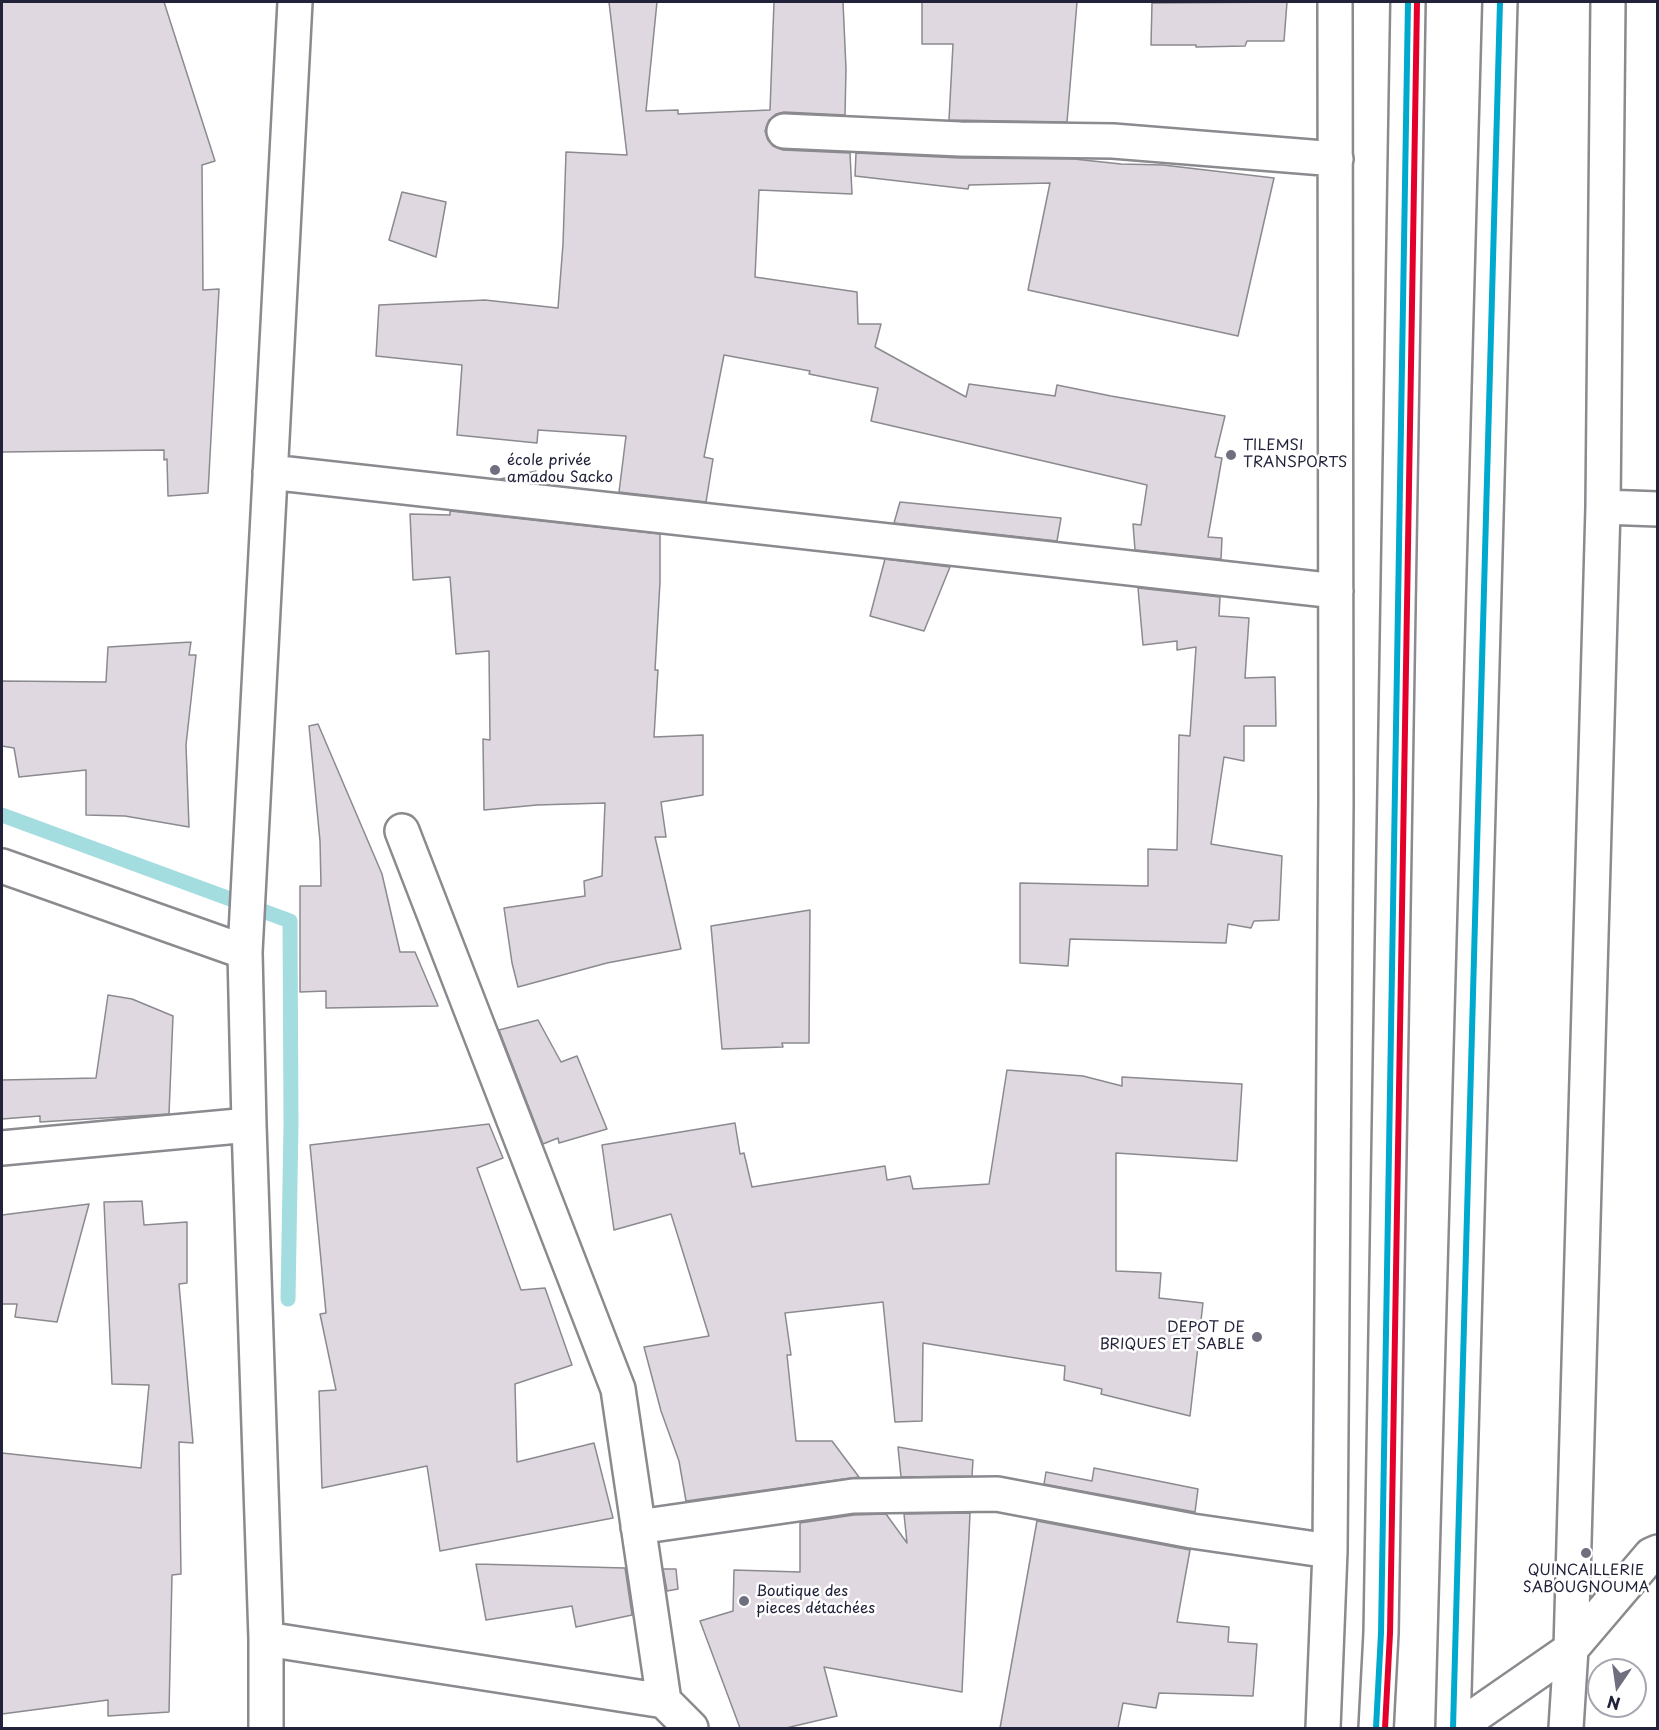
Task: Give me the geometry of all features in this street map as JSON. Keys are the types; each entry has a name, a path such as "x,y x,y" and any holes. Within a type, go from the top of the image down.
{"main road":[{"path":"1323,1728 1330,1551 1336,591 1335,2"},
{"path":"1376,1728 1381,1621 1408,2"},
{"path":"1455,1728 1500,2"},
{"path":"1566,1728 1571,1648 1604,507 1608,2"},
{"path":"266,1728 266,1638 245,952 292,6"},
{"path":"784,131 960,139 1113,141 1336,159"},
{"path":"270,472 1336,591"},
{"path":"1604,507 1658,509"},
{"path":"402,831 618,1389 664,1701"},
{"path":"2,866 245,952"},
{"path":"2,1148 249,1125"},
{"path":"638,1527 853,1496 998,1494 1192,1531 1330,1551"},
{"path":"1455,1728 1571,1648 1651,1555 1658,1552"},
{"path":"266,1638 664,1701 691,1728"}],"building":[{"path":"2,2 164,2 215,161 202,165 203,290 219,289 208,493 168,496 167,459 164,460 164,450 2,452"},
{"path":"609,2 657,2 646,111 678,110 678,114 770,110 774,2 843,2 846,69 845,115 784,112 776,114 769,120 765,131 773,146 783,150 850,153 852,194 759,190 755,277 857,292 858,324 881,324 875,347 966,397 969,384 1055,396 1057,385 1225,416 1215,457 1222,458 1208,537 1222,538 1221,559 1135,550 1133,524 1141,525 1147,485 871,421 878,388 809,374 810,371 724,355 704,457 713,459 706,502 619,492 626,436 538,430 537,443 457,435 462,365 376,356 379,305 485,300 558,308 566,152 627,155"},
{"path":"922,2 1077,2 1067,122 949,120 953,44 922,44"},
{"path":"1287,2 1284,41 1247,41 1245,46 1151,45 1152,3"},
{"path":"856,153 960,158 1074,159 1121,164 1163,165 1274,178 1238,336 1028,290 1050,183 969,185 968,189 855,176"},
{"path":"402,192 446,202 436,257 389,240"},
{"path":"536,471 536,483 500,479"},
{"path":"900,502 1061,518 1057,541 894,523"},
{"path":"450,511 660,534 655,670 658,670 654,737 703,735 703,795 661,802 666,837 655,837 681,949 607,963 518,987 504,908 585,896 584,881 602,876 605,803 537,805 484,810 483,739 490,740 489,651 456,654 450,577 413,580 410,514 450,515"},
{"path":"885,559 950,567 924,631 870,616"},
{"path":"1138,588 1220,597 1219,616 1249,618 1245,678 1275,677 1276,726 1244,726 1244,761 1224,757 1211,844 1282,856 1279,920 1254,921 1251,928 1228,924 1226,943 1070,939 1068,966 1020,963 1020,883 1148,886 1148,849 1177,850 1179,735 1190,736 1196,647 1177,650 1177,641 1143,645"},
{"path":"191,642 189,655 196,655 186,745 189,827 125,816 86,815 86,770 19,777 14,748 2,746 2,681 106,682 108,647"},
{"path":"318,724 382,874 400,952 415,952 438,1006 326,1008 326,991 300,992 300,886 321,886 320,841 309,726"},
{"path":"810,910 809,1043 782,1043 783,1047 722,1049 711,926"},
{"path":"108,995 132,999 173,1016 169,1114 40,1122 40,1116 2,1119 2,1080 96,1078"},
{"path":"538,1020 561,1062 577,1056 607,1129 559,1143 558,1138 543,1144 499,1030"},
{"path":"1007,1070 1083,1076 1122,1086 1122,1077 1242,1084 1237,1161 1116,1153 1116,1271 1161,1273 1159,1298 1203,1303 1190,1416 1101,1394 1102,1389 1064,1380 1065,1366 923,1343 922,1421 895,1422 883,1302 785,1313 791,1355 787,1355 796,1441 832,1441 859,1477 686,1501 679,1461 661,1411 644,1347 709,1336 671,1214 614,1230 602,1145 735,1123 740,1154 744,1153 752,1187 885,1166 887,1180 910,1176 913,1189 989,1184"},
{"path":"489,1124 503,1158 477,1168 521,1290 545,1288 572,1365 515,1384 517,1462 594,1443 613,1518 440,1551 427,1466 322,1488 319,1391 336,1390 320,1314 326,1313 310,1145"},
{"path":"142,1201 144,1225 187,1222 187,1283 179,1284 193,1443 179,1442 181,1574 172,1575 169,1712 108,1716 108,1700 2,1714 2,1453 141,1468 149,1385 112,1384 104,1202"},
{"path":"89,1204 57,1322 15,1317 17,1304 2,1304 2,1215"},
{"path":"898,1447 973,1460 972,1476 901,1477"},
{"path":"1094,1468 1198,1489 1195,1512 1044,1484 1046,1472 1092,1481"},
{"path":"970,1513 962,1692 824,1667 837,1716 786,1728 740,1728 700,1621 733,1611 734,1570 800,1572 800,1523 854,1515 886,1514 907,1543 904,1514"},
{"path":"1037,1521 1190,1550 1177,1622 1229,1627 1228,1642 1257,1644 1253,1696 1159,1693 1156,1708 1123,1703 1118,1728 1000,1728"},
{"path":"476,1564 625,1568 632,1615 576,1627 572,1606 486,1620"},
{"path":"663,1569 676,1569 678,1589 667,1591"}],"waterway":[{"path":"2,815 290,921 291,1125 288,1299"}],"transit line":[{"path":"1376,1728 1381,1633 1408,2"},
{"path":"1385,1728 1390,1633 1417,2"},
{"path":"1453,1728 1500,2"}],"place":[{"name":"TILEMSI TRANSPORTS","path":"1231,455"},
{"name":"école privée amadou Sacko","path":"495,470"},
{"name":"DEPOT DE BRIQUES ET SABLE","path":"1257,1337"},
{"name":"QUINCAILLERIE SABOUGNOUMA","path":"1586,1553"},
{"name":"Boutique des pieces détachées","path":"744,1601"}]}
